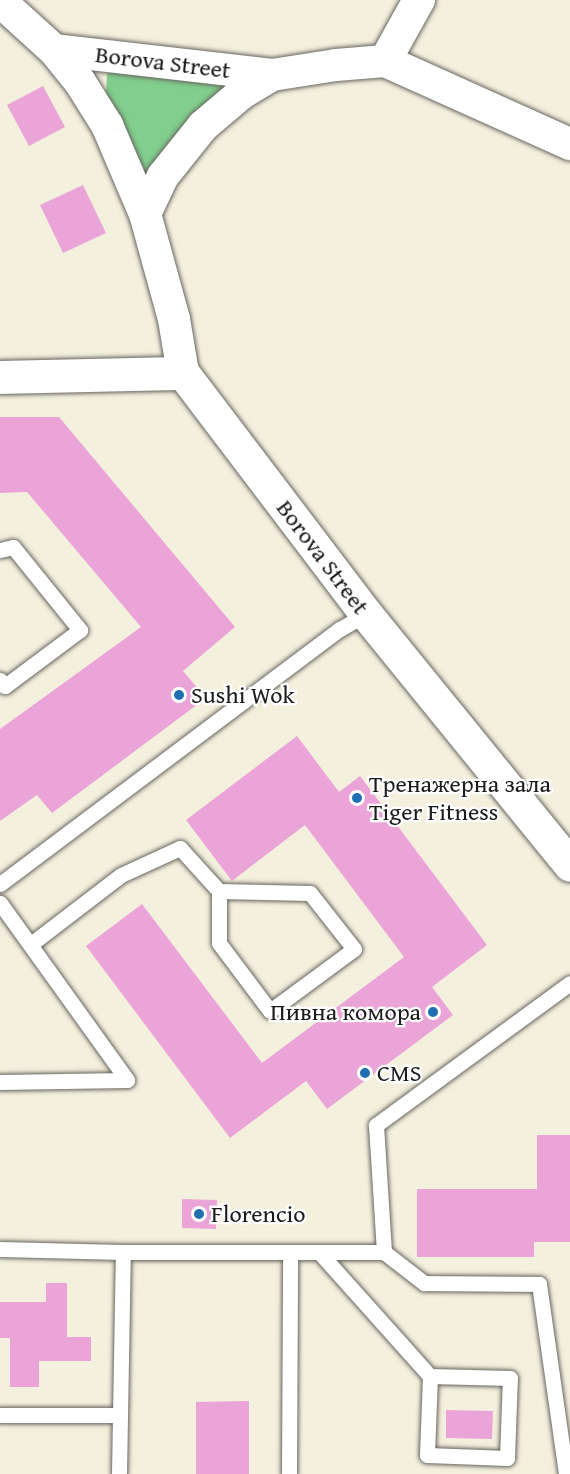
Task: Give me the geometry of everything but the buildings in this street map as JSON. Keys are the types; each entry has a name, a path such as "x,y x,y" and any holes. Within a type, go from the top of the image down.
{"street":[{"path":"419,0 385,61 570,144"},
{"name":"Borova Street","path":"0,1 54,50 80,82 107,125 145,214 174,319 183,373 366,614 570,865"},
{"name":"Borova Street","path":"54,50 272,75 336,65 385,61"},
{"name":"Borova Street","path":"145,214 163,176 203,126 242,93 272,75"},
{"path":"0,376 183,373"}],"lane":[{"path":"0,550 13,547 80,630 5,686 0,680"},
{"path":"0,884 340,629 366,614"},
{"path":"31,944 121,875 180,848 219,891 219,943 270,1011 354,949 310,893 219,891"},
{"path":"0,903 127,1080 0,1082"},
{"path":"384,1252 376,1125 570,982"},
{"path":"0,1249 123,1252 384,1252 424,1283 539,1284 566,1474"},
{"path":"119,1474 123,1252"},
{"path":"289,1474 290,1252"},
{"path":"319,1252 430,1376 427,1455 507,1458 510,1378 430,1376"},
{"path":"0,1415 120,1416"}],"green space":[{"path":"114,67 233,77 146,173 106,93 107,75"}],"place":[{"name":"Sushi Wok","path":"179,695"},
{"name":"Тренажерна зала Tiger Fitness","path":"357,798"},
{"name":"Пивна комора","path":"433,1012"},
{"name":"CMS","path":"365,1073"},
{"name":"Florencio","path":"199,1214"}]}
